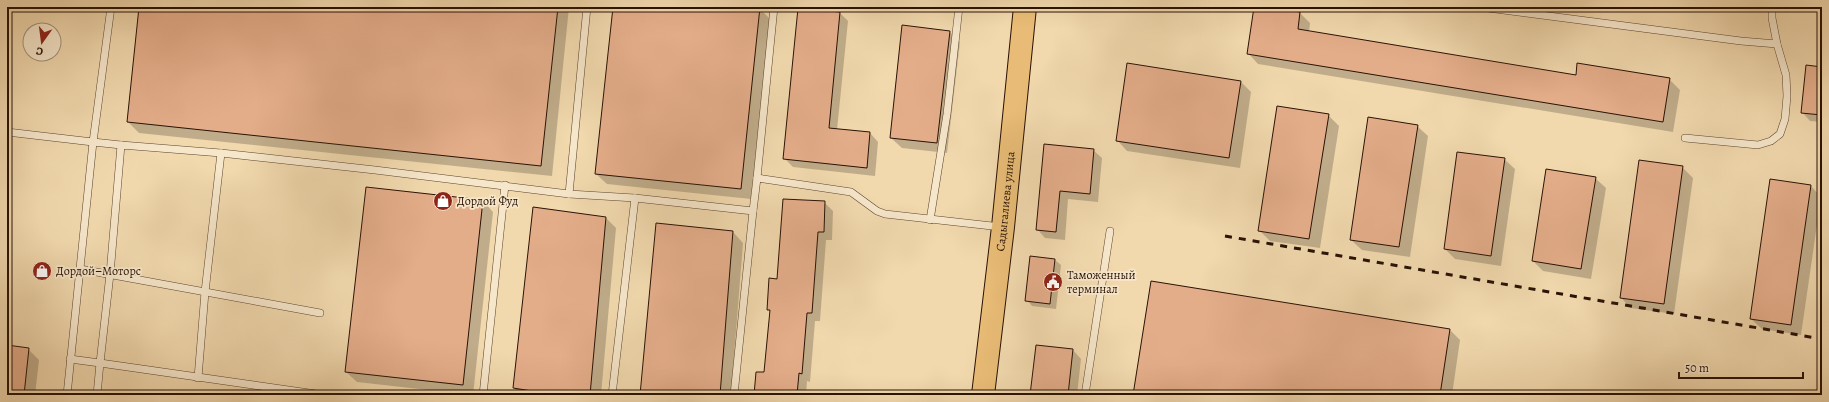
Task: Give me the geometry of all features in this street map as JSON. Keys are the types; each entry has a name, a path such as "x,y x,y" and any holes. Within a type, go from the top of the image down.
{"main road":[{"name":"Садыгалиева улица","path":"983,395 1003,227 1025,7"}],"lane":[{"path":"67,395 93,142 111,7"},
{"path":"569,194 587,7"},
{"path":"734,395 774,7"},
{"path":"930,220 947,114 959,7"},
{"path":"1480,7 1741,41 1777,44"},
{"path":"1685,138 1758,145 1771,141 1780,134 1785,119 1787,96 1786,75 1777,44 1772,18 1772,7"},
{"path":"7,132 121,145 221,153 569,194 634,198 753,211"},
{"path":"97,395 110,274 121,145"},
{"path":"198,378 205,292 221,153"},
{"path":"757,178 846,190 877,211 885,214 1003,227"},
{"path":"483,395 505,186"},
{"path":"612,395 634,198"},
{"path":"1084,395 1110,231"},
{"path":"80,269 320,313"},
{"path":"70,359 323,395"}],"building":[{"path":"139,7 558,7 541,166 127,122"},
{"path":"613,7 760,7 741,189 595,174"},
{"path":"1254,7 1271,7 1300,12 1298,29 1576,75 1577,63 1670,78 1663,122 1247,54"},
{"path":"798,8 840,12 829,128 870,132 867,168 783,159"},
{"path":"902,25 950,31 937,143 890,138"},
{"path":"1127,63 1241,81 1229,158 1116,141"},
{"path":"1806,65 1822,67 1822,115 1801,113"},
{"path":"1277,106 1329,114 1309,239 1258,231"},
{"path":"1368,117 1418,125 1399,247 1350,240"},
{"path":"1044,144 1094,149 1090,194 1060,191 1056,232 1036,230"},
{"path":"1457,152 1505,158 1491,256 1444,249"},
{"path":"1639,160 1683,166 1664,304 1620,298"},
{"path":"1546,169 1596,177 1581,269 1532,261"},
{"path":"1770,179 1811,185 1791,325 1750,319"},
{"path":"366,187 483,200 463,385 345,372"},
{"path":"783,199 825,201 824,232 818,232 812,313 807,313 802,374 799,373 797,395 754,395 756,372 764,372 770,310 767,310 769,278 777,279"},
{"path":"533,207 606,217 590,395 557,395 513,388"},
{"path":"656,223 733,231 720,395 640,395"},
{"path":"1030,256 1055,259 1050,304 1025,301"},
{"path":"1151,281 1450,329 1440,395 1133,395"},
{"path":"7,345 29,348 24,395 7,395"},
{"path":"1036,345 1073,349 1068,395 1030,395"}],"railway":[{"path":"1225,236 1822,339"},
{"path":"1329,392 1347,395"}],"place":[{"name":"Дордой Фуд","path":"443,201"},
{"name":"Дордой–Моторс","path":"42,271"},
{"name":"Таможенный терминал","path":"1053,282"}]}
